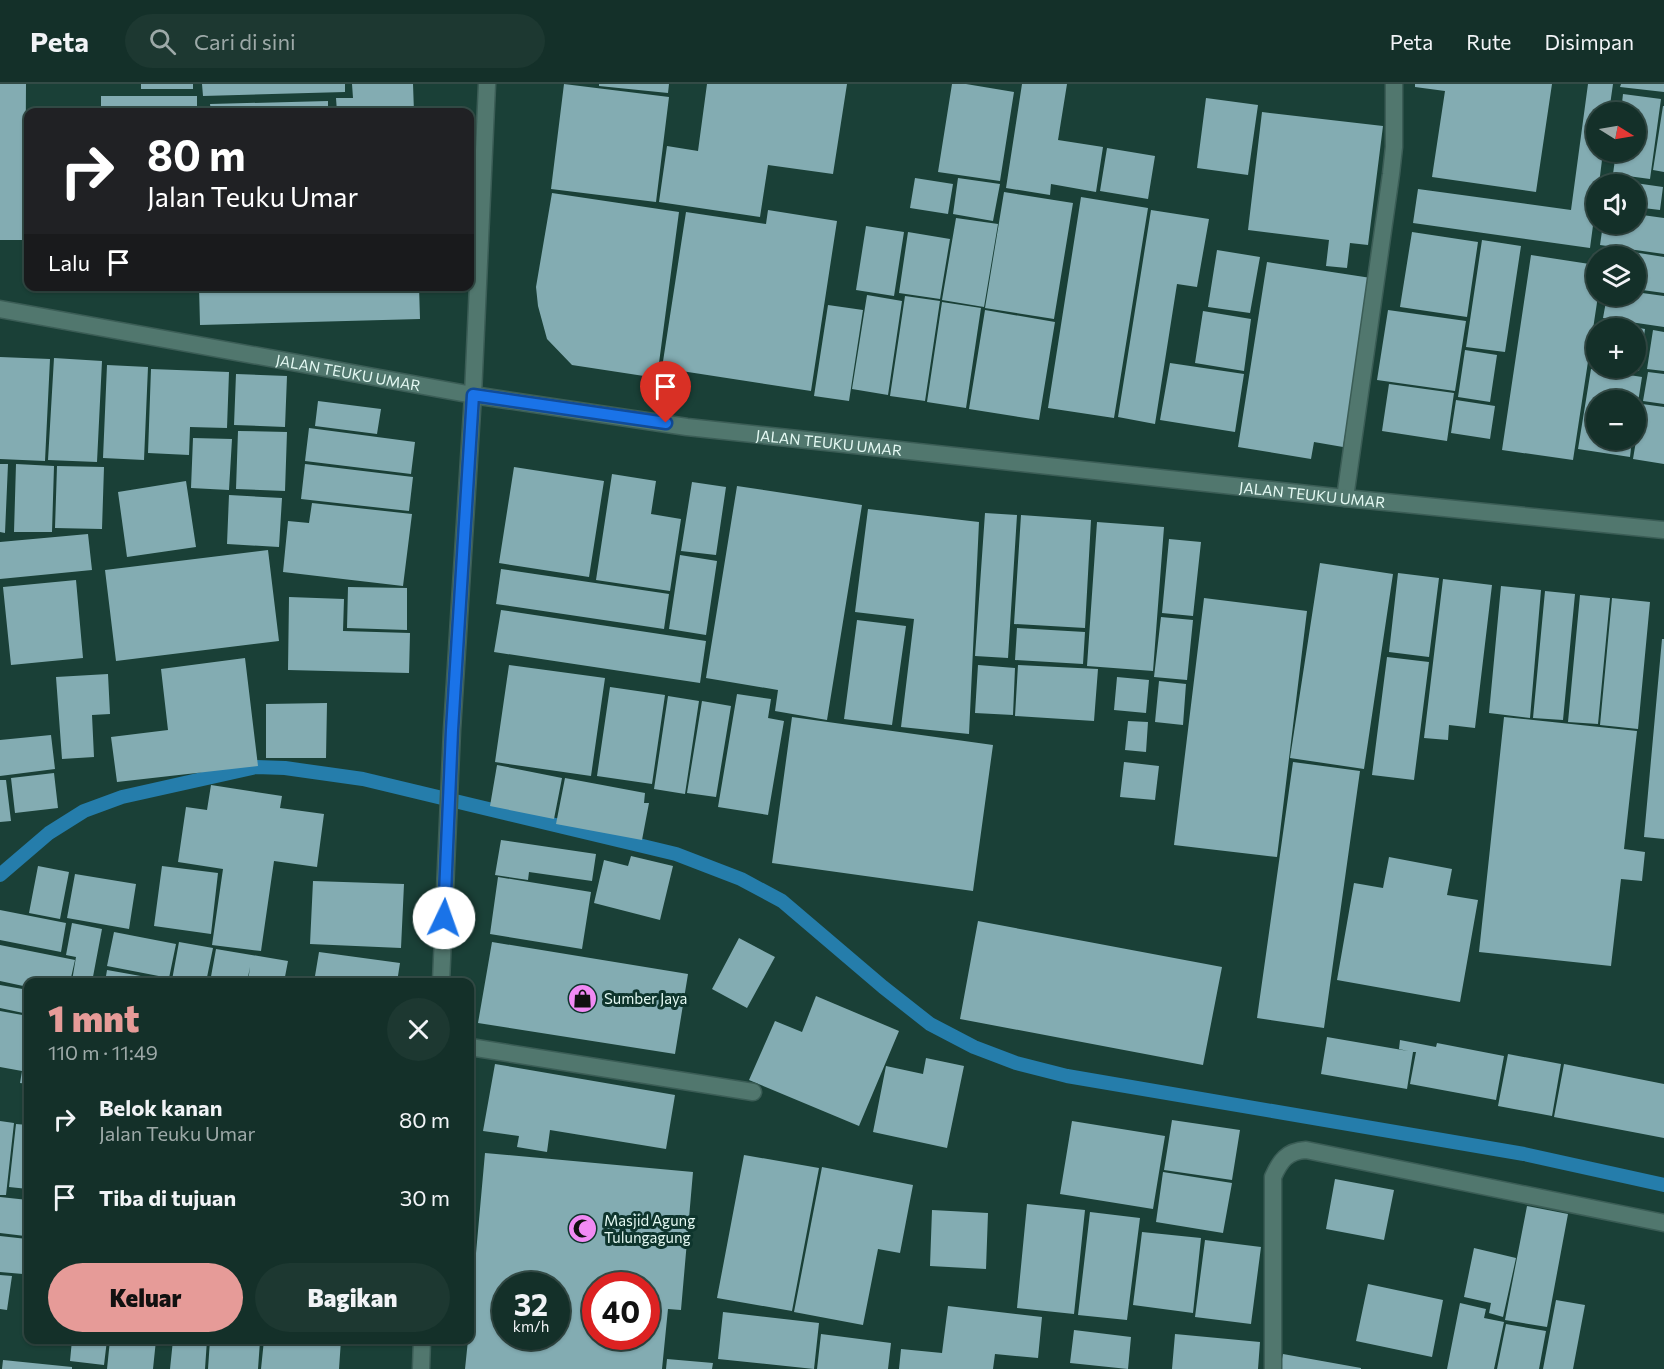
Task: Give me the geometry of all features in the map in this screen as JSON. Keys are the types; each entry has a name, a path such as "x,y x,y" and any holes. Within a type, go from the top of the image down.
{"street":[{"path":"441,978 452,730 473,395 487,84"},
{"path":"1345,498 1394,147 1394,84"},
{"name":"JALAN TEUKU UMAR","path":"0,309 473,395 687,427 1664,530"},
{"path":"474,1048 753,1092"},
{"path":"1274,1369 1273,1177 1279,1164 1287,1155 1296,1150 1306,1150 1664,1223"},
{"path":"421,1369 422,1344"}],"building":[{"path":"0,84 26,84 24,240 0,240"},
{"path":"141,84 193,84 193,89 141,89"},
{"path":"202,84 345,84 345,92 203,96"},
{"path":"352,84 413,84 414,108 337,108 336,98 353,98"},
{"path":"564,84 669,97 656,202 551,189"},
{"path":"599,84 669,84 668,93 599,86"},
{"path":"707,84 847,84 833,174 768,165 760,217 659,202 667,146 698,151"},
{"path":"952,84 1014,92 1000,181 938,172"},
{"path":"1022,84 1067,84 1058,140 1103,147 1096,192 1051,184 1050,195 1006,188"},
{"path":"1415,84 1552,84 1536,192 1432,177 1445,91 1415,87"},
{"path":"1588,84 1613,84 1610,102 1586,102 1586,162 1602,162 1600,174 1586,174 1586,234 1592,234 1590,246 1586,247 1413,223 1418,189 1571,210"},
{"path":"1621,84 1664,84 1664,92 1620,87"},
{"path":"1623,94 1661,99 1650,179 1646,178 1646,174 1613,174 1615,162 1646,162 1646,102 1622,102"},
{"path":"101,96 197,96 197,108 101,108"},
{"path":"1206,98 1258,105 1248,175 1197,168"},
{"path":"328,101 328,108 210,108 210,104"},
{"path":"1664,106 1664,172 1653,170"},
{"path":"1262,112 1383,126 1368,245 1350,243 1347,268 1326,266 1329,240 1248,230"},
{"path":"1107,148 1155,156 1148,199 1100,191"},
{"path":"915,178 953,184 948,214 910,208"},
{"path":"958,178 1000,184 993,221 953,214"},
{"path":"1646,185 1663,187 1660,210 1646,208"},
{"path":"1004,192 1073,203 1054,319 985,308"},
{"path":"552,193 679,212 657,378 572,365 547,339 538,306 536,287"},
{"path":"1081,197 1148,208 1114,418 1048,408"},
{"path":"768,210 837,221 811,391 662,368 686,212 766,224"},
{"path":"1151,210 1209,219 1197,287 1177,284 1155,424 1118,417"},
{"path":"1646,216 1664,218 1664,254 1646,251 1646,246 1600,245 1602,234 1646,234"},
{"path":"956,218 998,224 984,307 942,300"},
{"path":"866,226 904,232 894,296 856,290"},
{"path":"908,232 950,239 940,299 899,293"},
{"path":"1412,232 1478,242 1467,317 1400,307"},
{"path":"1482,240 1521,246 1505,352 1466,347"},
{"path":"1217,250 1260,257 1250,313 1208,307"},
{"path":"1646,254 1664,257 1664,293 1646,291"},
{"path":"1531,255 1586,263 1586,306 1596,306 1595,318 1586,318 1586,375 1573,460 1502,450"},
{"path":"1267,262 1371,278 1343,447 1314,442 1311,459 1238,447"},
{"path":"199,291 419,291 420,319 200,325"},
{"path":"1646,294 1664,296 1664,327 1646,324 1646,318 1603,318 1605,306 1646,306"},
{"path":"867,295 902,301 888,395 852,389"},
{"path":"905,296 940,301 925,401 890,396"},
{"path":"942,302 981,308 966,408 927,402"},
{"path":"828,305 863,310 849,401 814,396"},
{"path":"985,310 1055,322 1039,420 969,409"},
{"path":"1388,310 1466,321 1455,391 1377,380"},
{"path":"1203,311 1251,319 1244,371 1195,363"},
{"path":"1653,330 1664,332 1664,371 1647,369"},
{"path":"1465,350 1497,355 1490,402 1458,397"},
{"path":"0,357 50,359 45,461 0,459"},
{"path":"54,358 102,361 97,462 48,460"},
{"path":"1170,363 1244,374 1235,432 1160,420"},
{"path":"107,365 148,367 144,460 103,458"},
{"path":"151,369 229,372 227,428 190,427 189,455 148,453"},
{"path":"1648,372 1664,374 1664,404 1646,401 1645,390"},
{"path":"236,374 287,376 285,427 234,425"},
{"path":"1590,378 1642,378 1640,390 1588,390"},
{"path":"1389,384 1454,393 1447,441 1382,431"},
{"path":"1456,400 1495,406 1490,439 1451,433"},
{"path":"1586,400 1586,450 1631,450 1630,457 1578,449"},
{"path":"318,401 381,409 377,434 315,426"},
{"path":"1646,405 1664,407 1664,464 1633,459 1634,450 1646,450"},
{"path":"309,428 415,442 411,474 305,461"},
{"path":"238,431 287,432 285,491 236,489"},
{"path":"193,438 232,439 229,490 191,488"},
{"path":"0,464 8,464 5,533 0,532"},
{"path":"16,464 54,466 52,532 14,532"},
{"path":"305,464 413,477 409,511 301,499"},
{"path":"57,466 104,467 102,529 55,528"},
{"path":"514,467 604,481 589,577 499,563"},
{"path":"612,474 656,481 651,514 681,519 670,591 596,580"},
{"path":"186,481 196,547 127,557 118,492"},
{"path":"692,482 726,487 716,555 681,551"},
{"path":"737,486 862,505 827,720 775,711 778,690 706,678"},
{"path":"229,495 282,498 279,547 227,544"},
{"path":"312,503 412,514 403,586 283,572 288,521 309,523"},
{"path":"868,509 979,522 969,734 901,727 914,619 855,612"},
{"path":"985,513 1017,515 1008,658 975,656"},
{"path":"1021,515 1091,520 1085,628 1014,624"},
{"path":"1097,522 1164,527 1153,671 1087,666"},
{"path":"88,534 92,570 0,579 0,542"},
{"path":"1169,539 1201,542 1193,616 1162,613"},
{"path":"268,550 279,641 116,661 105,570"},
{"path":"680,555 717,561 706,635 669,629"},
{"path":"1320,563 1393,574 1364,769 1290,758"},
{"path":"501,569 669,594 664,629 496,604"},
{"path":"1398,573 1439,578 1429,657 1389,652"},
{"path":"1443,579 1492,585 1475,728 1449,725 1448,740 1424,738"},
{"path":"76,580 83,658 11,665 3,587"},
{"path":"1501,586 1541,590 1530,718 1489,713"},
{"path":"348,587 407,588 407,630 347,628"},
{"path":"1545,591 1575,594 1563,720 1533,718"},
{"path":"1580,595 1610,598 1598,724 1568,722"},
{"path":"289,597 344,599 343,631 410,633 409,673 288,670"},
{"path":"1204,598 1307,611 1277,857 1174,845"},
{"path":"1612,598 1650,602 1638,729 1600,725"},
{"path":"501,610 706,641 700,683 494,652"},
{"path":"1161,617 1193,620 1187,680 1154,677"},
{"path":"857,620 906,626 892,725 844,719"},
{"path":"1017,628 1085,632 1083,664 1015,660"},
{"path":"1662,639 1664,639 1664,839 1644,837"},
{"path":"1387,657 1429,662 1414,780 1372,775"},
{"path":"245,658 258,766 117,782 111,737 168,730 161,669"},
{"path":"509,665 605,678 591,776 495,762"},
{"path":"978,665 1015,668 1013,715 975,713"},
{"path":"1018,665 1098,669 1094,721 1015,716"},
{"path":"108,674 110,714 92,715 94,757 62,759 56,677"},
{"path":"1117,677 1149,680 1146,713 1114,710"},
{"path":"1159,681 1186,684 1183,725 1155,722"},
{"path":"610,687 665,695 652,784 597,776"},
{"path":"737,694 771,699 768,718 784,721 768,815 718,807"},
{"path":"668,696 699,701 685,794 654,789"},
{"path":"702,701 731,706 716,797 687,793"},
{"path":"327,703 326,758 266,758 266,704"},
{"path":"792,717 993,745 973,891 772,863"},
{"path":"1504,717 1637,731 1624,849 1645,852 1642,881 1621,879 1611,966 1479,952"},
{"path":"1128,721 1148,722 1146,752 1125,750"},
{"path":"51,735 55,769 0,776 0,740"},
{"path":"1124,762 1159,766 1155,800 1120,797"},
{"path":"1293,762 1360,771 1324,1028 1257,1018"},
{"path":"497,765 562,778 554,819 490,806"},
{"path":"54,773 58,808 15,813 11,778"},
{"path":"565,778 645,793 644,803 649,803 642,840 556,824"},
{"path":"0,780 6,780 11,821 0,822"},
{"path":"211,785 282,796 280,808 324,814 317,867 274,861 261,951 212,945 223,869 178,862 186,807 207,810"},
{"path":"501,840 596,854 592,881 529,872 528,880 495,875"},
{"path":"631,856 673,866 660,920 594,903 604,860 628,866"},
{"path":"1389,857 1452,869 1447,895 1478,900 1460,1002 1337,980 1354,883 1383,888"},
{"path":"38,866 69,872 60,919 29,913"},
{"path":"162,866 218,873 211,934 154,926"},
{"path":"75,874 136,884 129,929 67,918"},
{"path":"498,877 591,892 582,949 490,934"},
{"path":"313,881 404,884 401,948 310,944"},
{"path":"0,910 66,923 61,952 0,940"},
{"path":"978,921 1222,967 1203,1065 960,1019"},
{"path":"72,923 102,929 93,978 72,978 76,957 66,955"},
{"path":"114,932 176,944 169,978 107,966"},
{"path":"739,938 775,957 747,1008 712,989"},
{"path":"179,942 213,948 207,978 172,978"},
{"name":"Sumber Jaya","path":"492,942 688,974 675,1054 478,1023"},
{"path":"0,945 75,960 71,978 24,978 24,986 0,981"},
{"path":"216,949 288,961 285,978 249,978 250,967 248,978 211,978"},
{"path":"319,952 400,963 398,978 315,978"},
{"path":"107,970 152,978 106,978"},
{"path":"0,985 24,989 24,1013 0,1008"},
{"path":"816,996 899,1031 859,1126 749,1080 775,1021 802,1032"},
{"path":"0,1011 24,1015 24,1084 20,1083 22,1071 0,1067"},
{"path":"1327,1037 1408,1051 1399,1049 1400,1040 1436,1047 1437,1043 1504,1056 1496,1100 1410,1084 1416,1052 1413,1052 1407,1089 1321,1074"},
{"path":"1508,1054 1561,1064 1552,1116 1498,1106"},
{"path":"926,1058 964,1066 947,1148 873,1132 886,1066 923,1074"},
{"path":"495,1064 675,1095 666,1149 550,1130 547,1152 517,1147 519,1136 483,1131"},
{"path":"1564,1064 1664,1084 1664,1138 1554,1117"},
{"path":"1172,1120 1240,1130 1232,1180 1164,1170"},
{"path":"0,1121 14,1123 6,1195 0,1195"},
{"path":"1072,1121 1165,1136 1153,1209 1060,1194"},
{"path":"16,1124 24,1125 24,1189 9,1187"},
{"name":"Masjid Agung Tulungagung","path":"485,1153 693,1172 681,1310 668,1309 662,1369 465,1369 468,1344 474,1344 474,1275"},
{"path":"744,1155 819,1168 792,1311 717,1298"},
{"path":"822,1167 913,1185 900,1253 878,1249 863,1325 794,1312"},
{"path":"1163,1172 1232,1183 1223,1233 1156,1222"},
{"path":"1335,1179 1394,1190 1384,1240 1326,1229"},
{"path":"0,1197 24,1200 24,1236 0,1233"},
{"path":"1027,1204 1085,1210 1074,1314 1017,1308"},
{"path":"1527,1206 1568,1214 1547,1327 1505,1320"},
{"path":"932,1210 988,1213 986,1269 930,1266"},
{"path":"1090,1212 1140,1218 1127,1320 1078,1315"},
{"path":"1142,1232 1201,1238 1193,1313 1133,1305"},
{"path":"0,1236 24,1239 23,1274 0,1272"},
{"path":"1205,1240 1261,1247 1251,1324 1195,1317"},
{"path":"1474,1248 1516,1258 1503,1317 1489,1313 1491,1303 1464,1297"},
{"path":"0,1275 12,1276 7,1310 0,1309"},
{"path":"1368,1284 1443,1300 1432,1357 1356,1341"},
{"path":"1556,1300 1585,1305 1573,1369 1543,1369"},
{"path":"1460,1303 1486,1309 1484,1318 1504,1322 1494,1369 1447,1369"},
{"path":"948,1306 1042,1317 1038,1358 995,1354 993,1369 899,1369 901,1349 942,1353"},
{"path":"723,1312 819,1323 814,1369 718,1359"},
{"path":"1506,1324 1546,1331 1539,1369 1497,1369"},
{"path":"1074,1330 1131,1337 1128,1369 1070,1363"},
{"path":"821,1334 891,1343 888,1369 817,1369"},
{"path":"1175,1334 1260,1342 1258,1369 1172,1369"},
{"path":"72,1344 107,1344 104,1365 70,1361"},
{"path":"110,1344 156,1344 153,1369 107,1369"},
{"path":"173,1344 207,1344 205,1369 170,1369"},
{"path":"210,1344 260,1344 258,1369 208,1369"},
{"path":"264,1344 341,1344 339,1369 261,1369"},
{"path":"1283,1354 1361,1368 1361,1369 1280,1369"},
{"path":"667,1359 713,1363 712,1369 666,1369"},
{"path":"3,1360 72,1367 72,1369 2,1369"}],"waterway":[{"path":"0,875 49,833 84,811 122,797 256,767 285,768 363,779 676,854 741,879 782,901 930,1024 974,1047 1016,1063 1067,1076 1524,1154 1664,1185"}],"place":[{"name":"Sumber Jaya","path":"583,998"},
{"name":"Masjid Agung Tulungagung","path":"583,1229"}],"route":[{"path":"444,918 452,730 473,395 666,423"}]}
